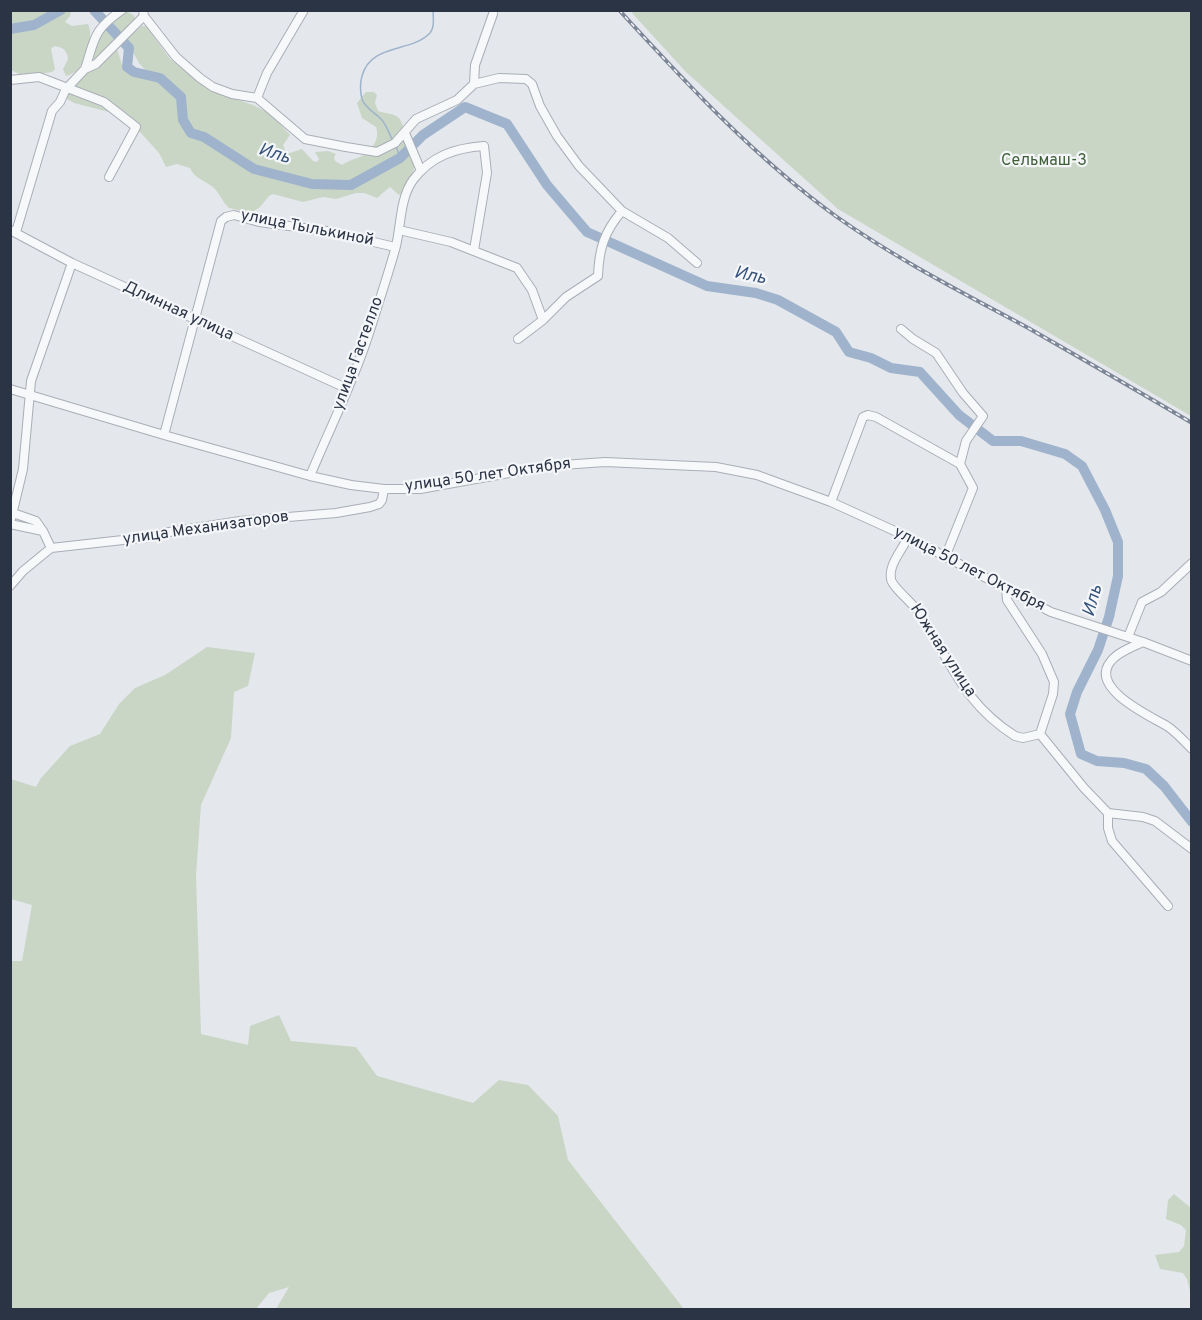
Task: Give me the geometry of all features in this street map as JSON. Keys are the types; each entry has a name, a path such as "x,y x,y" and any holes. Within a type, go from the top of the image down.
{"street":[{"path":"85,69 98,30 122,10"},
{"path":"257,98 267,73 304,10"},
{"path":"13,231 48,119 66,88 85,69 96,64 114,48 144,13 176,57 213,87 232,94 257,98 305,139 377,152 388,147 405,133 416,119 457,100 474,84 499,78 526,79 532,84 540,106 557,136 579,166 622,211 668,238 697,263"},
{"path":"474,84 475,65 493,14"},
{"path":"10,80 39,77 104,102 136,127 109,177"},
{"path":"405,133 421,171"},
{"name":"улица Гастелло","path":"309,476 348,389 371,328 395,247 405,195 412,181 441,155 465,148 484,146 487,173 474,250"},
{"path":"518,339 543,320 566,297 598,276 599,252 611,224 622,211"},
{"name":"улица Тылькиной","path":"196,320 221,221 226,217 234,215 259,222 327,231 395,247"},
{"path":"399,230 451,242 517,268 532,290 543,320"},
{"name":"Длинная улица","path":"13,231 72,263 348,389"},
{"path":"43,531 10,523 23,469 31,381 72,263"},
{"path":"164,435 196,320"},
{"path":"902,329 936,354 963,393 983,416 966,441 960,464"},
{"name":"улица 50 лет Октября","path":"10,389 309,476 384,489 420,489 548,466 606,462 716,467 757,475 831,502 908,537 1051,612 1124,635 1191,661"},
{"path":"831,502 863,417 876,417 960,464 974,488 946,555"},
{"name":"улица Механизаторов","path":"51,548 150,537 240,521 336,513 370,507 379,504 384,489"},
{"path":"10,586 51,548 36,521 13,513"},
{"name":"Южная улица","path":"908,537 890,573 894,586 909,598 954,675 973,700 1015,736 1023,738 1040,734"},
{"path":"1124,635 1142,603 1161,592 1191,563"},
{"path":"1006,589 1007,600 1042,654 1054,682 1053,694 1040,734 1084,788 1108,813 1143,817 1155,821 1191,849"},
{"path":"1143,642 1117,655 1109,663 1106,675 1109,686 1137,710 1170,728 1191,749"},
{"path":"1108,813 1108,828 1112,841 1168,906"}],"green space":[{"path":"11,11 71,11 65,22 72,26 88,24 89,47 78,69 66,76 63,69 68,59 67,53 62,48 54,46 51,49 55,69 52,72 24,76 11,70"},
{"path":"126,11 137,21 96,60 93,57 94,50 100,36 113,18"},
{"name":"Сельмаш-3","path":"634,11 1191,11 1191,416 838,209 686,72 632,13"},
{"path":"142,26 146,26 170,59 210,90 271,114 290,135 283,145 286,152 302,149 313,161 317,162 319,159 315,152 328,151 336,154 335,161 342,165 364,155 370,149 375,143 376,127 362,118 357,103 366,92 374,92 377,95 375,103 378,111 399,118 411,151 414,168 402,193 399,195 390,187 377,198 364,193 356,193 336,199 323,197 303,202 273,194 251,213 229,208 215,189 197,177 190,168 177,164 166,167 159,153 141,133 109,112 74,103 64,97 84,72 117,49 122,65 140,78 147,72 139,63 126,39"},
{"path":"207,647 255,653 248,686 234,692 231,738 201,805 196,875 201,1034 248,1045 250,1026 279,1015 291,1041 356,1047 377,1076 473,1103 499,1080 528,1085 558,1116 568,1160 684,1309 276,1309 289,1287 269,1293 256,1309 11,1309 11,961 22,961 32,905 11,899 11,779 36,787 41,778 70,746 100,734 119,704 135,688 165,675"},
{"path":"1174,1194 1191,1208 1191,1295 1183,1273 1160,1269 1155,1255 1179,1252 1184,1246 1186,1230 1181,1225 1166,1219 1168,1200"}],"waterway":[{"name":"Иль","path":"10,29 34,25 61,10"},
{"name":"Иль","path":"94,10 129,48 127,67 134,72 160,78 181,97 183,120 191,133 204,137 254,169 312,184 351,185 400,158 423,135 465,107 507,124 547,185 587,232 707,286 756,293 778,300 836,332 849,352 871,358 891,368 920,372 959,415 993,441 1021,441 1065,454 1082,466 1105,510 1118,542 1118,576 1109,617 1098,650 1077,692 1070,714 1081,754 1097,761 1124,763 1146,769 1164,786 1192,822"},
{"path":"392,139 383,121 363,102 362,76 367,65 374,58 382,53 413,44 430,33 433,25 433,10"},
{"path":"396,146 400,158"}],"railway":[{"path":"619,10 696,92 750,145 837,217 956,290 1030,329 1192,423"}]}
